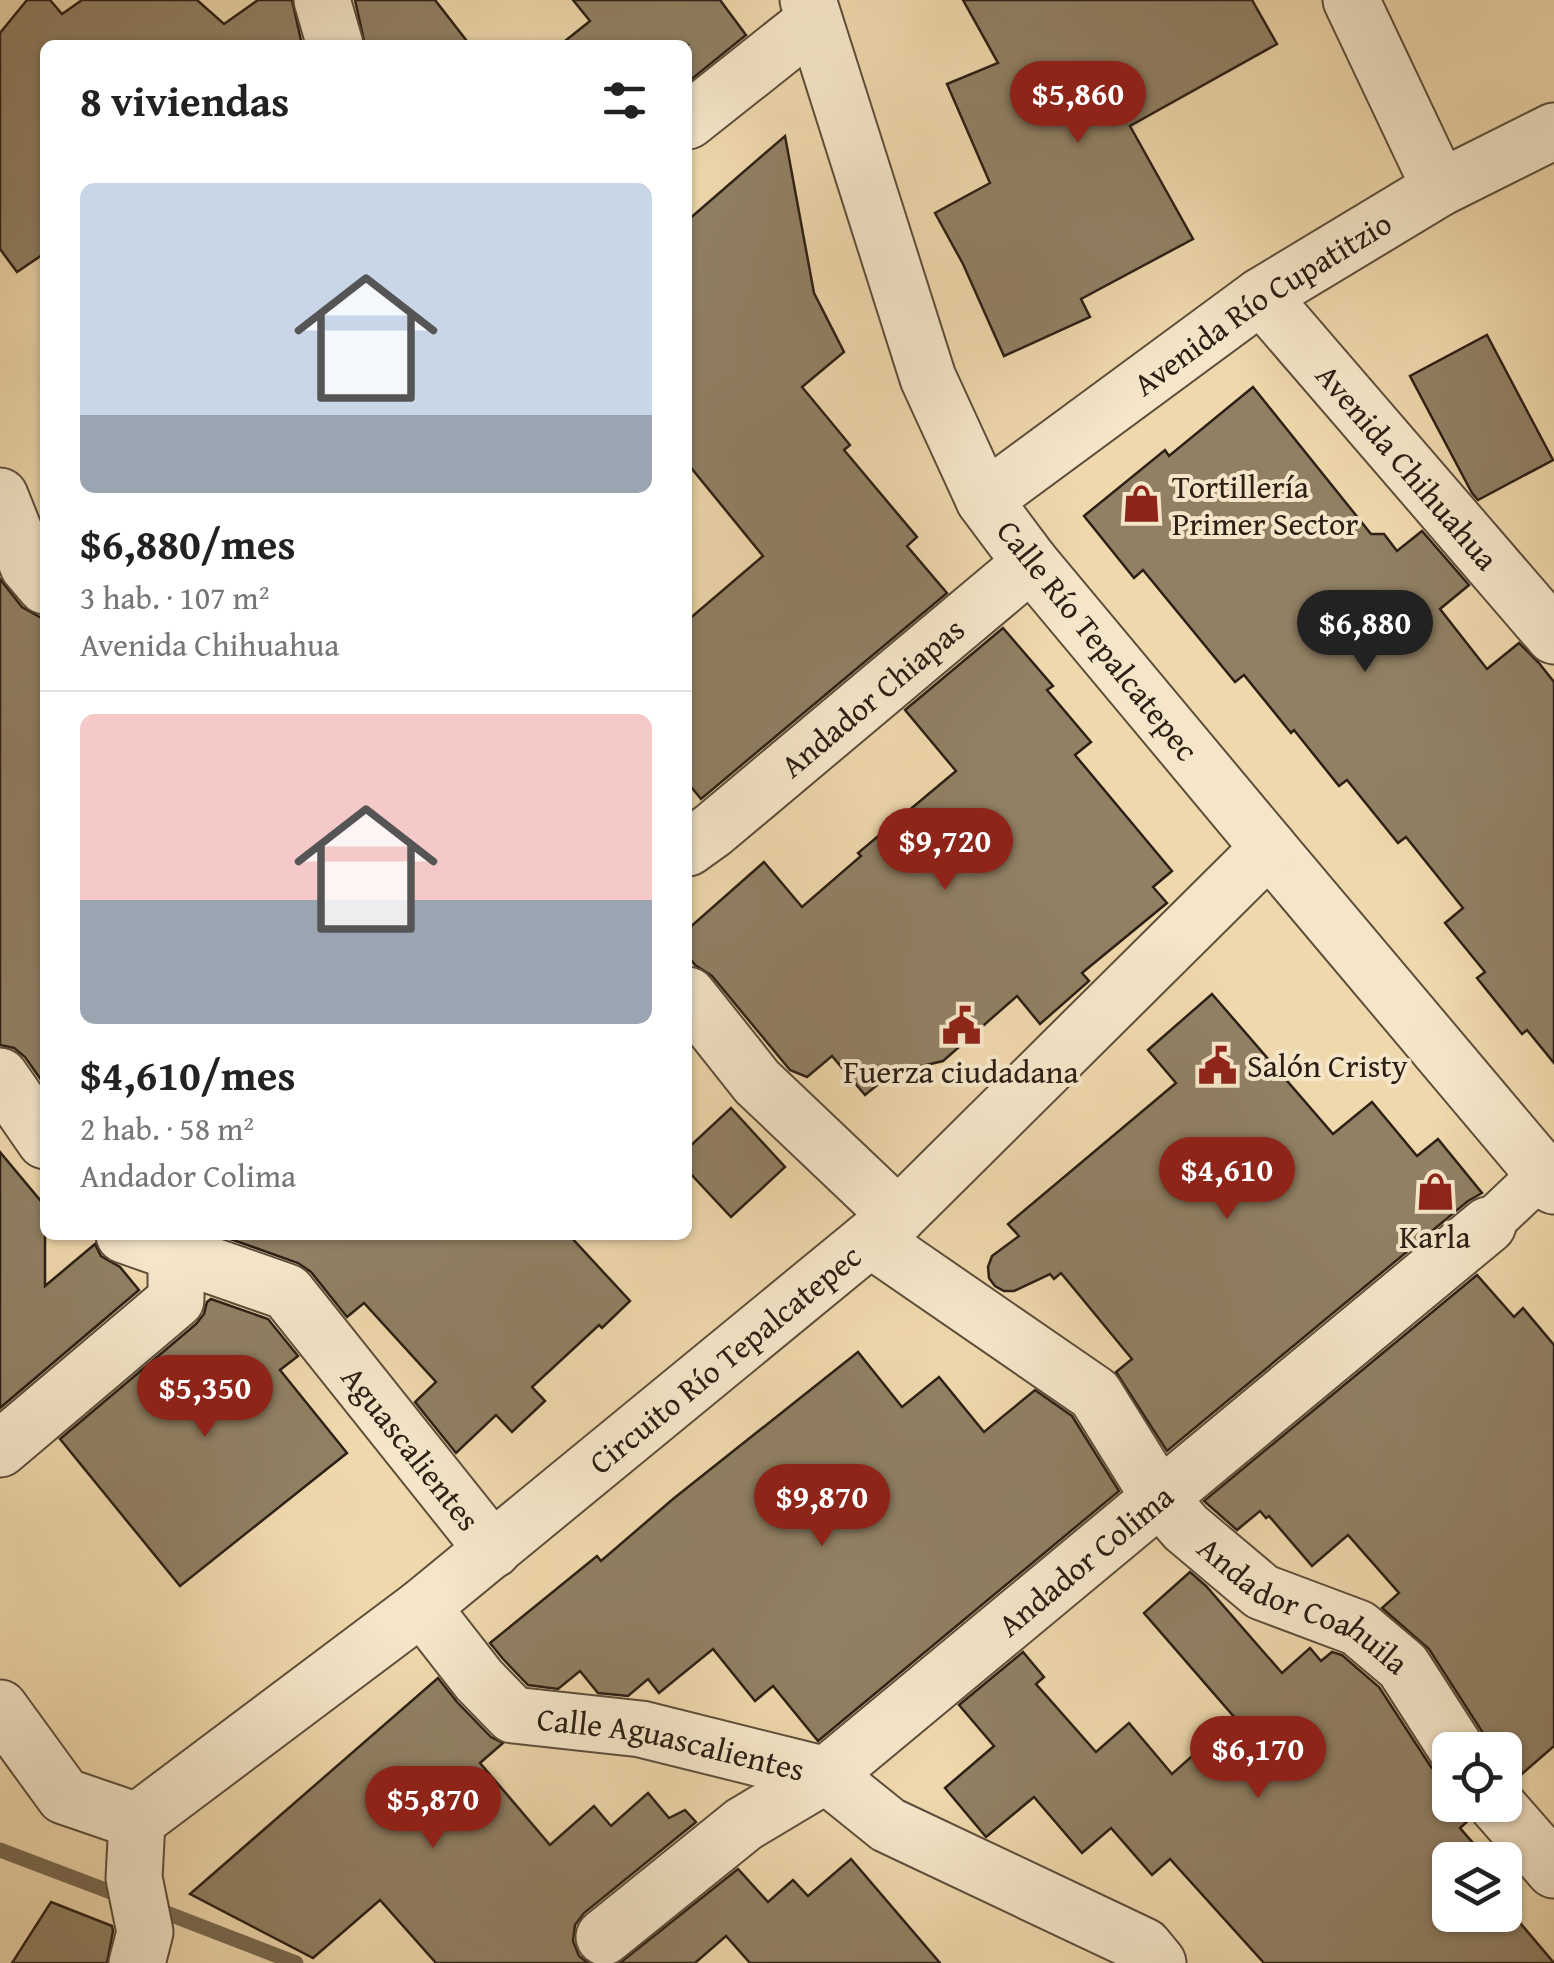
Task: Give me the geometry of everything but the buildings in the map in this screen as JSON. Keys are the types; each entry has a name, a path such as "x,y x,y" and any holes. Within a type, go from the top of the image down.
{"street":[{"path":"322,0 334,40"},
{"path":"1350,0 1440,188"},
{"path":"692,117 811,10"},
{"name":"Calle Río Tepalcatepec","path":"811,10 928,378 984,500 1031,563 1269,848 1550,1175"},
{"name":"Avenida Río Cupatitzio","path":"984,500 1261,296 1440,188 1554,131"},
{"name":"Avenida Chihuahua","path":"1261,296 1554,636"},
{"path":"0,496 30,573"},
{"name":"Andador Chiapas","path":"696,827 1031,563"},
{"name":"Circuito Río Tepalcatepec","path":"137,1821 422,1607 884,1228 1269,848"},
{"name":"Andador Coahuila","path":"692,1000 884,1228 1095,1394 1159,1498 1186,1528 1262,1592 1358,1628 1403,1666 1445,1732"},
{"path":"0,1076 40,1133"},
{"name":"Andador Colima","path":"604,1937 744,1824 826,1775 1550,1175"},
{"path":"0,1449 176,1300 178,1243"},
{"name":"Aguascalientes","path":"178,1243 286,1292 493,1550"},
{"name":"Calle Aguascalientes","path":"422,1607 479,1680 514,1715 641,1730 826,1775 888,1826 1144,1946 1158,1963"},
{"path":"0,1708 64,1796 137,1821 134,1878 141,1948"},
{"path":"1511,1822 1554,1870"}],"waterway":[{"path":"0,1850 124,1897"},
{"path":"151,1907 296,1963"}],"place":[{"name":"Tortillería Primer Sector","path":"1142,504"},
{"name":"Fuerza ciudadana","path":"961,1026"},
{"name":"Salón Cristy","path":"1217,1065"},
{"name":"Karla","path":"1435,1191"}]}
